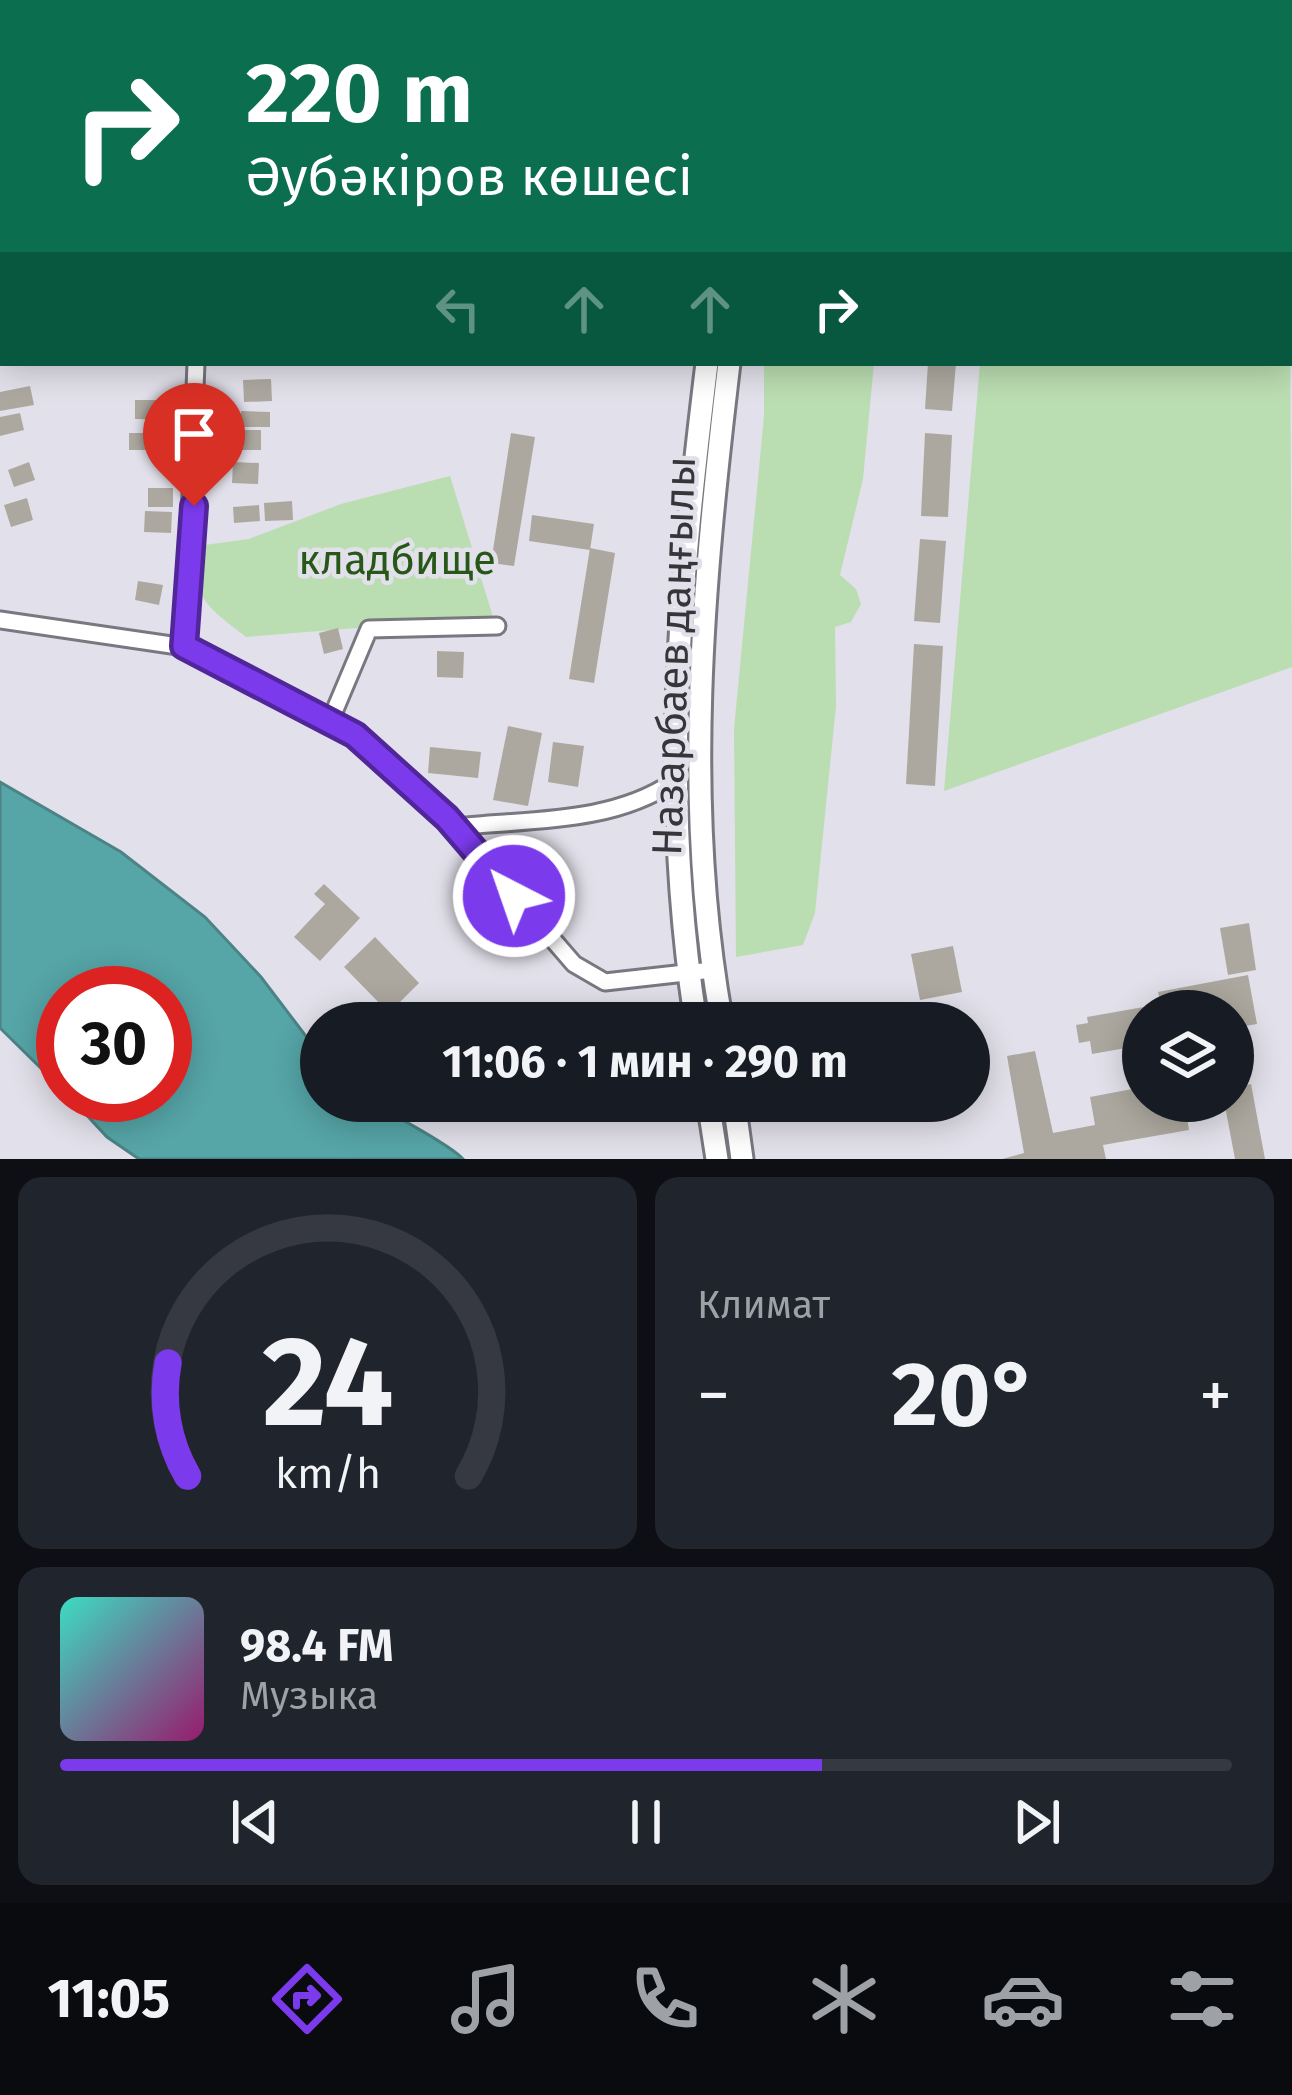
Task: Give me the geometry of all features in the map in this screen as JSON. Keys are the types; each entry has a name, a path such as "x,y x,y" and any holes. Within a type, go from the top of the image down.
{"main road":[{"name":"Назарбаев даңғылы","path":"692,1002 673,782 675,668 706,366"},
{"name":"Назарбаев даңғылы","path":"718,1002 699,765 705,605 729,366"},
{"path":"711,1122 717,1159"},
{"path":"737,1122 742,1159"}],"street":[{"path":"184,646 196,366"},
{"path":"0,620 184,646 332,719 455,826 574,964 590,976 605,982 712,970"},
{"path":"332,719 369,629 497,626"},
{"path":"455,826 594,813 644,802 673,782"}],"green space":[{"path":"764,366 874,366 863,479 840,575 856,589 861,604 851,622 835,627 836,706 815,913 803,945 736,957 734,729 764,416"},
{"path":"980,366 1290,366 1292,667 944,791"},
{"name":"кладбище","path":"450,476 493,617 246,637 211,608 200,590 197,546 249,539 341,504"}],"water":[{"path":"0,782 121,852 205,917 261,977 300,1028 300,1122 406,1122 463,1159 139,1159 107,1137 93,1122 192,1122 192,966 36,966 36,1063 0,1028"}],"building":[{"path":"928,366 956,366 952,411 925,409"},
{"path":"271,379 272,401 244,402 243,380"},
{"path":"30,386 34,405 0,411 0,392"},
{"path":"135,400 172,400 171,420 135,419"},
{"path":"241,411 270,412 270,427 241,427"},
{"path":"20,413 24,430 0,436 0,417"},
{"path":"241,430 261,430 261,450 241,450"},
{"path":"129,433 155,433 155,450 129,450"},
{"path":"511,433 535,437 514,566 491,563"},
{"path":"925,433 952,435 948,517 921,516"},
{"path":"29,462 35,480 14,487 8,470"},
{"path":"233,462 259,463 258,484 232,483"},
{"path":"148,488 173,488 173,507 148,507"},
{"path":"27,498 33,520 11,527 4,505"},
{"path":"292,501 293,520 265,521 264,503"},
{"path":"259,505 260,521 234,523 233,507"},
{"path":"145,511 172,512 171,533 144,532"},
{"path":"532,515 594,524 590,550 529,541"},
{"path":"920,539 946,541 940,623 914,621"},
{"path":"590,548 615,553 594,683 569,679"},
{"path":"138,581 163,585 159,605 135,600"},
{"path":"338,628 343,649 324,654 319,633"},
{"path":"914,644 943,646 935,786 906,784"},
{"path":"437,651 464,652 463,678 437,677"},
{"path":"508,726 542,733 528,806 493,800"},
{"path":"553,742 584,746 578,787 548,782"},
{"path":"430,747 481,752 478,778 428,773"},
{"path":"324,884 360,918 320,961 294,937 325,904 314,894"},
{"path":"1249,923 1256,970 1228,975 1220,928"},
{"path":"375,937 419,983 400,1002 378,1002 344,967"},
{"path":"953,946 962,992 920,1000 911,954"},
{"path":"1248,975 1251,990 1169,990"},
{"path":"1122,1011 1122,1049 1092,1054 1090,1041 1079,1043 1076,1025 1088,1023 1087,1017"},
{"path":"1035,1051 1053,1133 1095,1125 1090,1097 1122,1091 1122,1122 1188,1122 1189,1130 1103,1145 1106,1159 1002,1159 1024,1153 1007,1056"},
{"path":"1254,1100 1265,1159 1235,1159 1228,1122 1254,1122"}],"route":[{"path":"194,506 184,646 355,735 447,818 514,896"}]}
